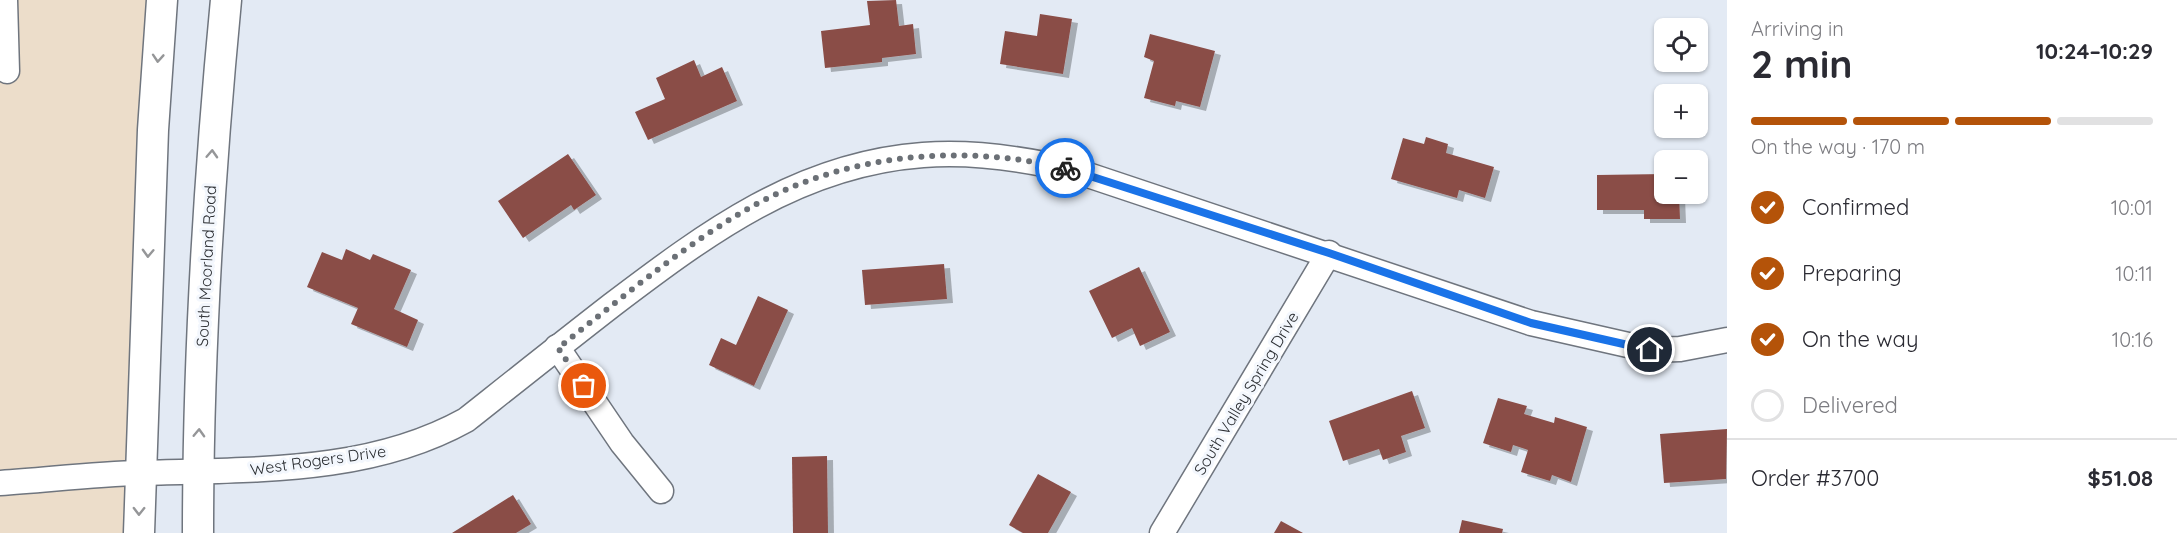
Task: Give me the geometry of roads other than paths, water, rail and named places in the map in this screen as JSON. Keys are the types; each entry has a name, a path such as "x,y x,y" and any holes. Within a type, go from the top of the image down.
{"main road":[{"path":"139,533 153,142 162,0"},
{"name":"South Moorland Road","path":"198,533 203,310 213,142 226,0"}],"street":[{"path":"5,0 7,71"},
{"name":"West Rogers Drive","path":"0,483 140,473 278,470 381,453 437,436 465,420 670,261 754,206 817,179 876,162 923,155 978,155 1035,161 1076,171 1329,253 1531,323 1614,343 1660,350 1680,349 1727,340"},
{"name":"South Valley Spring Drive","path":"1162,533 1329,253"},
{"path":"558,348 622,443 661,491"}]}
